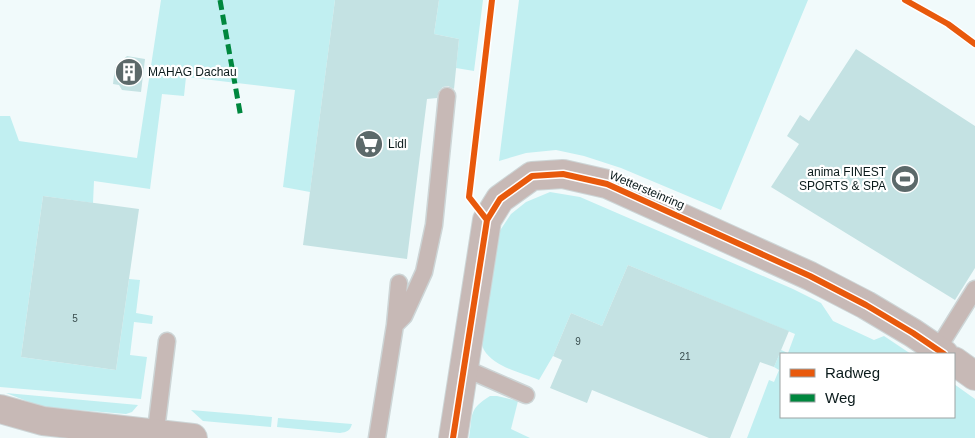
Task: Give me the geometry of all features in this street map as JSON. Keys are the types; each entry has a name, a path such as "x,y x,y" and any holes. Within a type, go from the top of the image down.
{"street":[{"name":"Wettersteinring","path":"453,438 487,220 500,199 532,176 563,174 607,184 766,255 866,305 942,353"},
{"name":"Wettersteinring","path":"955,362 975,376"},
{"path":"0,409 44,421 155,436 193,438"}],"lane":[{"path":"395,325 404,316 424,272 434,225 447,96"},
{"path":"377,438 395,325 399,283"},
{"path":"946,353 975,289"},
{"path":"155,436 167,341"},
{"path":"464,368 526,395"}],"shaded area":[{"path":"161,0 335,0 310,192 283,187 295,90 186,77 184,96 162,94 150,189 94,181 93,203 43,196 21,357 116,370 129,279 140,280 136,313 153,316 152,324 134,322 130,355 147,357 141,399 0,387 0,116 10,116 19,141 137,158"},
{"path":"439,0 483,0 474,71 456,68 459,39 434,34"},
{"path":"519,0 808,0 721,210 621,168 584,156 556,150 526,153 499,161"},
{"path":"550,192 580,197 793,289 821,303 833,321 874,340 884,336 910,353 788,353 795,334 628,265 602,326 571,313 553,356 539,380 517,372 494,361 483,349 481,339 497,235 511,214 526,202"},
{"path":"781,350 788,353 780,353 780,418 955,418 955,385 975,399 975,438 747,438 769,380 774,382 779,370 774,367"},
{"path":"6,393 138,405 132,412 126,414 42,407"},
{"path":"490,396 518,401 511,429 530,438 469,438 475,409"},
{"path":"191,410 272,417 271,427 203,421"},
{"path":"278,418 352,424 348,431 340,433 277,427"}],"building":[{"name":"Lidl","path":"335,0 439,0 434,34 459,39 454,89 448,86 443,87 439,91 437,98 427,99 407,259 303,245"},
{"name":"anima FINEST SPORTS & SPA","path":"856,49 975,126 975,268 955,300 771,187 799,144 787,136 800,115 809,121"},
{"name":"MAHAG Dachau","path":"127,56 145,59 141,92 122,90 119,85 113,84 115,67"},
{"path":"43,196 139,209 116,370 21,357"},
{"path":"628,265 789,331 774,367 760,362 730,438 709,438 592,390 587,403 550,388 562,360 553,356 571,313 602,326"}],"marked path":[{"path":"220,0 241,118"}],"cycle path":[{"path":"487,220 469,197 492,0"},
{"path":"905,0 948,24 975,44"},
{"path":"453,438 487,220 500,199 532,176 563,174 607,184 810,276 866,305 943,353"}],"place":[{"name":"MAHAG Dachau","path":"129,72"},
{"name":"Lidl","path":"369,144"},
{"name":"anima FINEST SPORTS & SPA","path":"905,179"}]}
